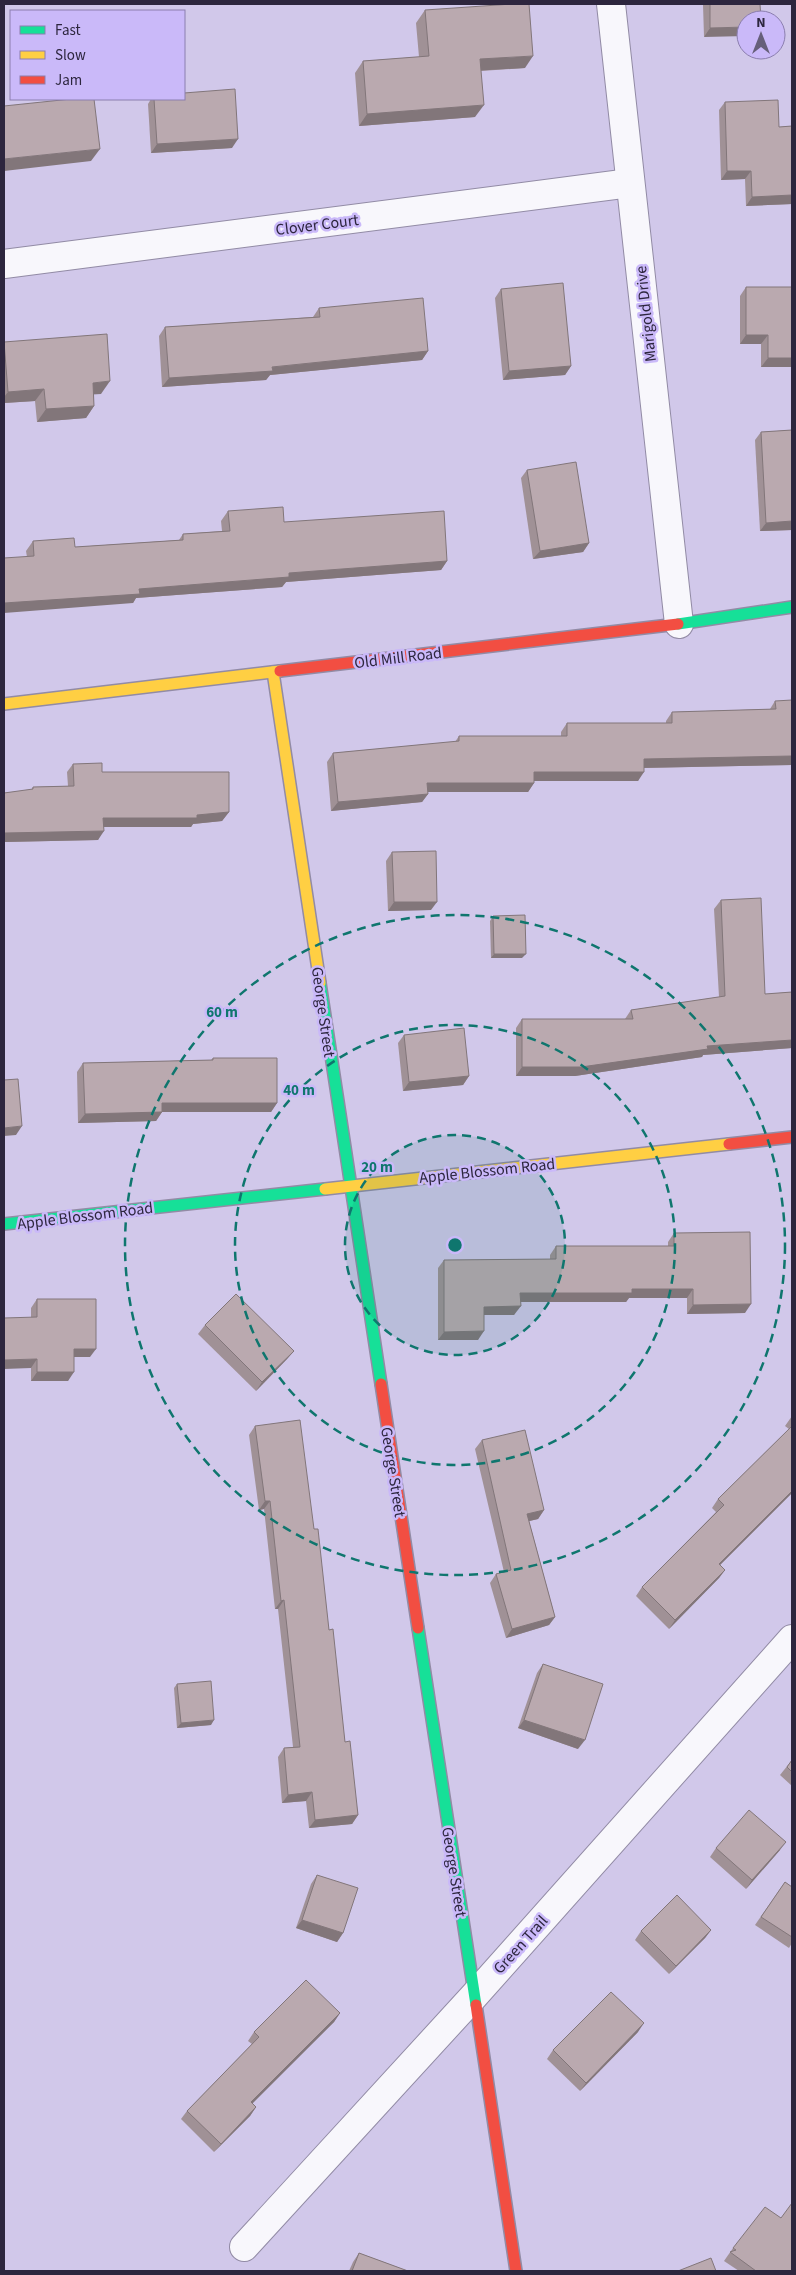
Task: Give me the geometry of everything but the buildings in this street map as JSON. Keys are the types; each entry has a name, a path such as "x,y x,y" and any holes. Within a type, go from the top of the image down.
{"street":[{"name":"Marigold Drive","path":"611,4 679,624"},
{"name":"Clover Court","path":"4,264 630,183"},
{"name":"Old Mill Road","path":"4,704 679,624 792,607"},
{"name":"George Street","path":"274,672 350,1185 516,2271"},
{"name":"Apple Blossom Road","path":"4,1224 792,1137"},
{"name":"Green Trail","path":"244,2247 474,1996 792,1639"}],"traffic: fast":[{"path":"678,624 792,607"},
{"path":"320,983 381,1384"},
{"path":"4,1224 325,1189"},
{"path":"418,1628 476,2005"}],"traffic: slow":[{"path":"4,704 280,671"},
{"path":"273,672 320,983"},
{"path":"325,1189 729,1144"}],"traffic: jam":[{"path":"280,671 678,624"},
{"path":"729,1144 792,1137"},
{"path":"381,1384 418,1628"},
{"path":"476,2005 516,2271"}]}
